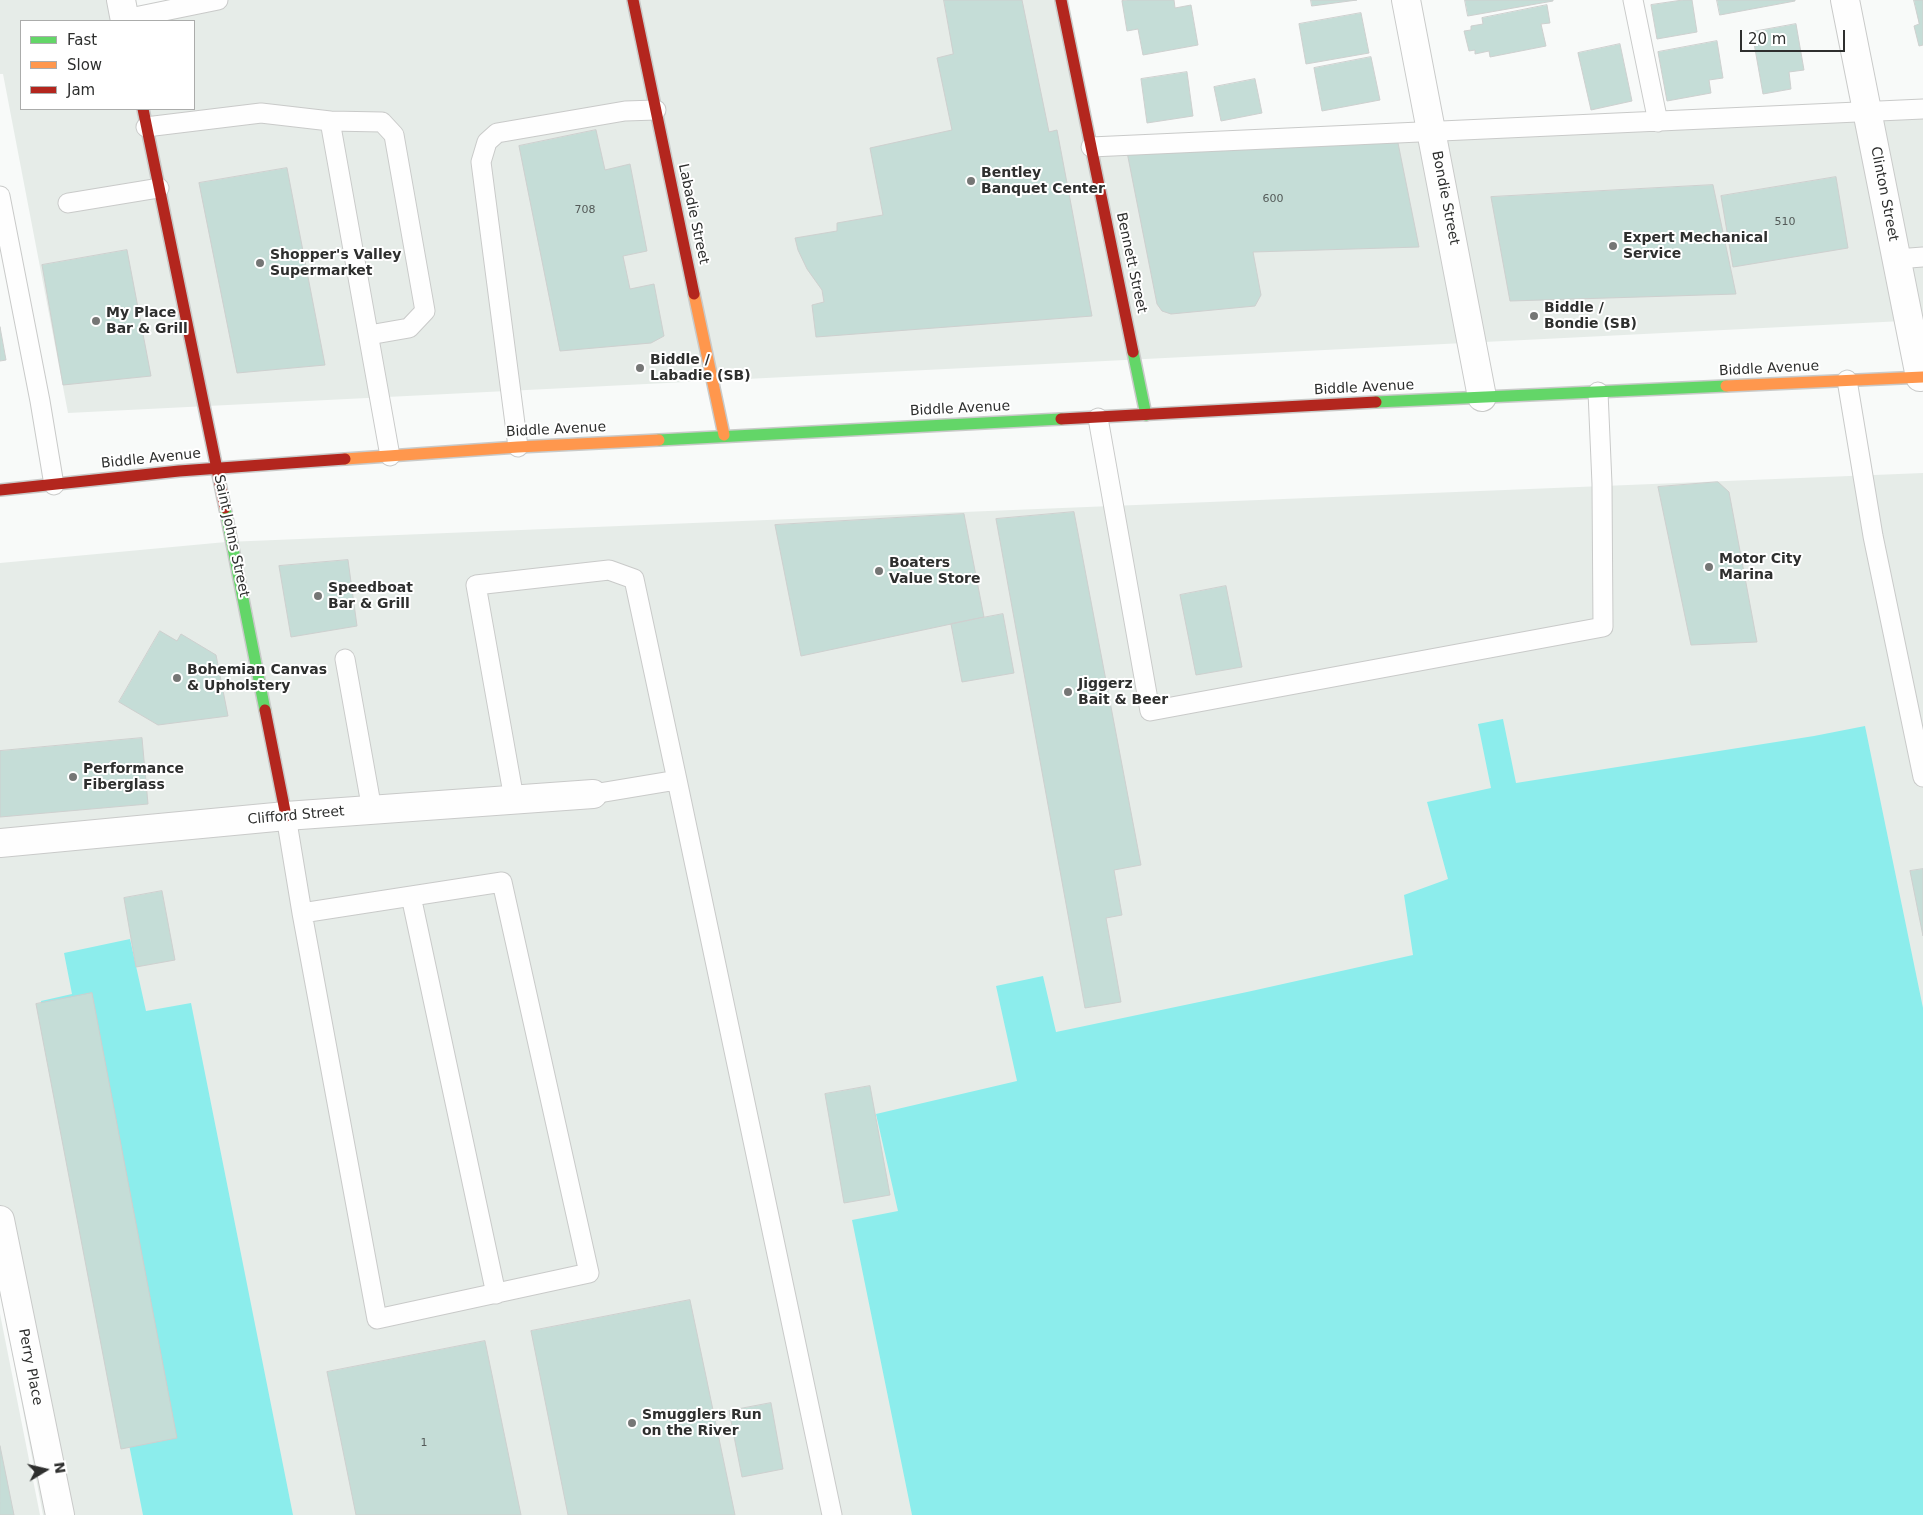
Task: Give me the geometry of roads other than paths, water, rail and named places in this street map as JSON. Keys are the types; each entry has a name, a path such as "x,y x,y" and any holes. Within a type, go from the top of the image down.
{"main road":[{"name":"Labadie Street","path":"633,0 724,435"},
{"name":"Bennett Street","path":"1062,0 1146,415"},
{"name":"Saint Johns Street","path":"145,118 286,816"},
{"name":"Biddle Avenue","path":"0,490 217,468 724,435 1848,380 1922,381"}],"street":[{"name":"Bondie Street","path":"1406,0 1482,397"},
{"name":"Clinton Street","path":"1846,0 1868,112 1910,258 1922,381"},
{"name":"Clifford Street","path":"0,843 286,816 592,794"},
{"name":"Perry Place","path":"0,1220 60,1515"}],"lane":[{"path":"124,13 218,0"},
{"path":"1633,0 1658,122"},
{"path":"1091,147 1432,133 1923,109"},
{"path":"518,447 481,162 487,142 497,133 625,111 656,110"},
{"path":"145,118 261,113 330,121 382,122 394,135 425,311 409,328 368,334"},
{"path":"330,121 390,456"},
{"path":"68,203 158,188"},
{"path":"0,196 40,401 54,485"},
{"path":"1848,380 1873,536 1923,777"},
{"path":"1098,418 1150,711 1603,627 1602,484 1598,392"},
{"path":"514,800 476,585 608,570 634,579 832,1515"},
{"path":"345,659 372,810"},
{"path":"592,794 677,780"},
{"path":"286,816 302,913 377,1319 589,1274 502,882 302,913"},
{"path":"411,896 496,1294"}],"water":[{"path":"1503,719 1516,783 1814,736 1865,726 1923,1008 1923,1515 912,1515 852,1220 898,1211 876,1114 1017,1081 996,986 1043,976 1056,1032 1413,955 1404,895 1448,879 1427,802 1491,788 1478,724"},
{"path":"130,939 146,1011 191,1003 293,1515 143,1515 41,1001 72,994 64,953"}],"place":[{"name":"Bentley Banquet Center","path":"971,181"},
{"name":"Expert Mechanical Service","path":"1613,246"},
{"name":"Shopper's Valley Supermarket","path":"260,263"},
{"name":"Biddle / Bondie (SB)","path":"1534,316"},
{"name":"My Place Bar & Grill","path":"96,321"},
{"name":"Biddle / Labadie (SB)","path":"640,368"},
{"name":"Motor City Marina","path":"1709,567"},
{"name":"Boaters Value Store","path":"879,571"},
{"name":"Speedboat Bar & Grill","path":"318,596"},
{"name":"Bohemian Canvas & Upholstery","path":"177,678"},
{"name":"Jiggerz Bait & Beer","path":"1068,692"},
{"name":"Performance Fiberglass","path":"73,777"},
{"name":"Smugglers Run on the River","path":"632,1423"}]}
